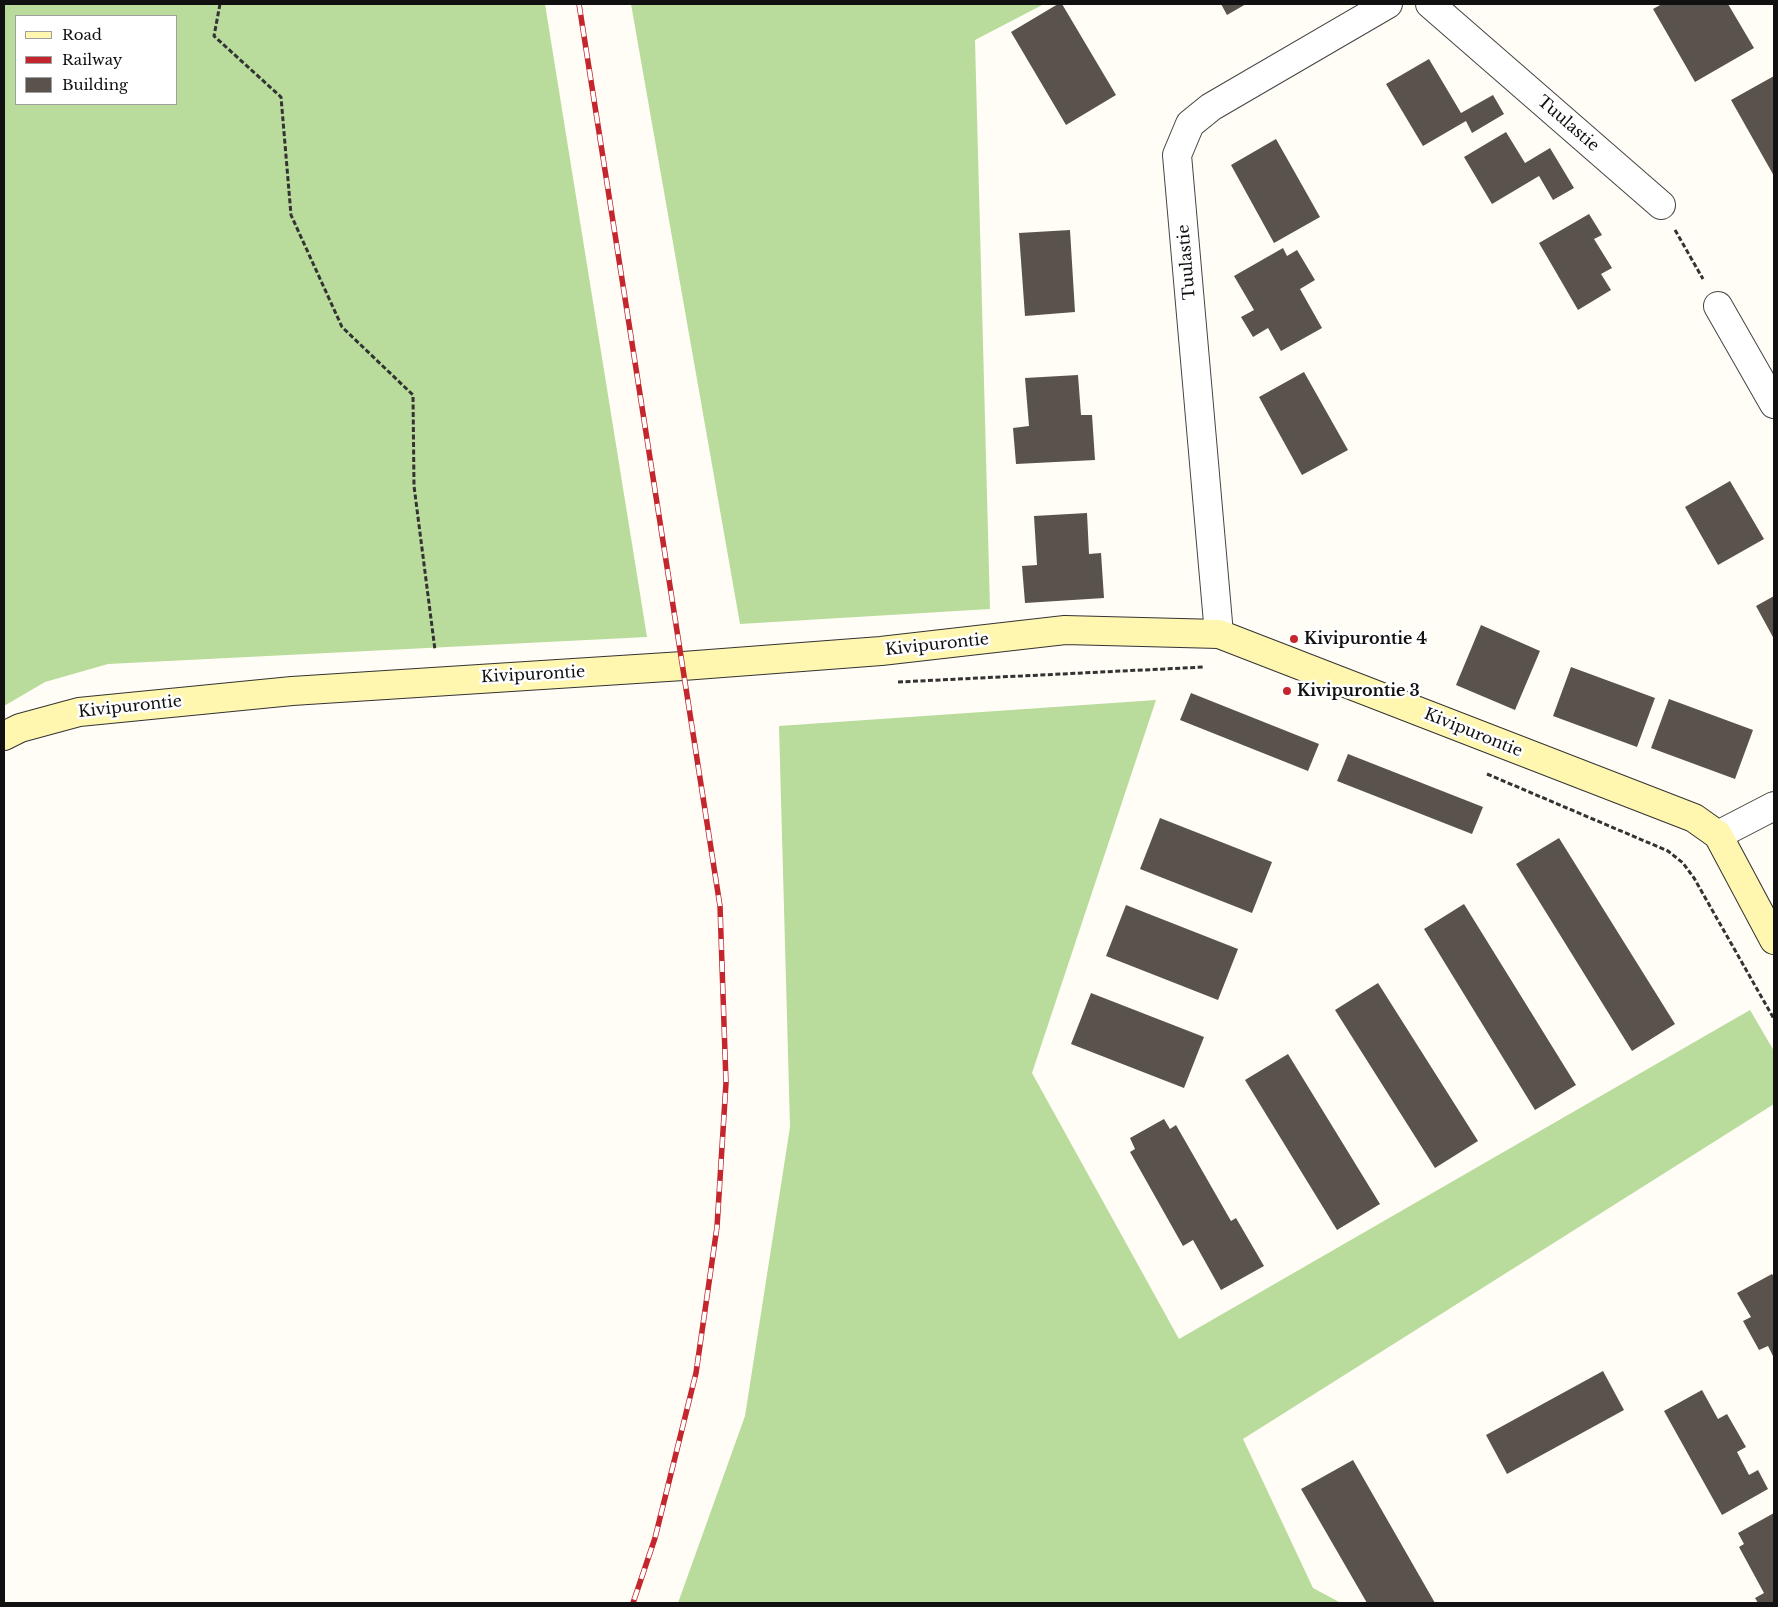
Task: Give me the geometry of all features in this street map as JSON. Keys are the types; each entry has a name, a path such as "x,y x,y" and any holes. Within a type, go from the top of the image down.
{"street":[{"name":"Tuulastie","path":"1220,634 1177,155 1190,124 1212,107 1388,4"},
{"name":"Tuulastie","path":"1430,4 1661,205"},
{"path":"1718,306 1774,404"},
{"name":"Kivipurontie","path":"4,736 20,728 79,712 292,691 872,652 1065,630 1220,634 1694,818 1718,835 1774,940"},
{"path":"1718,835 1774,806"}],"path":[{"path":"220,4 214,36 281,97 291,215 342,327 413,394 414,486 439,681"},
{"path":"1661,205 1718,306"},
{"path":"896,683 1205,667"},
{"path":"1486,773 1668,852 1683,863 1694,878 1774,1019"}],"green space":[{"path":"4,4 545,4 647,637 108,664 45,682 4,706"},
{"path":"631,4 1044,4 975,40 990,609 740,624"},
{"path":"1156,700 1032,1073 1179,1339 1750,1010 1774,1051 1774,1104 1243,1439 1313,1588 1341,1603 678,1603 745,1416 790,1127 779,726"}],"building":[{"path":"1058,4 1062,4 1116,95 1066,125 1011,32"},
{"path":"1221,4 1246,4 1227,15"},
{"path":"1662,4 1728,4 1754,48 1695,82 1653,9"},
{"path":"1429,59 1461,113 1493,95 1504,114 1472,133 1466,121 1423,146 1386,84"},
{"path":"1774,76 1774,176 1731,100"},
{"path":"1506,132 1525,163 1550,148 1574,188 1553,200 1539,176 1492,204 1464,157"},
{"path":"1276,139 1320,217 1274,243 1231,165"},
{"path":"1589,214 1602,235 1594,239 1612,268 1601,274 1611,290 1578,310 1539,243"},
{"path":"1070,230 1075,312 1025,316 1019,233"},
{"path":"1283,248 1287,256 1297,250 1315,280 1300,289 1322,328 1281,351 1268,328 1253,337 1241,317 1254,310 1234,276"},
{"path":"1304,372 1348,450 1302,475 1259,397"},
{"path":"1078,375 1081,415 1092,415 1095,460 1016,464 1013,428 1029,426 1025,378"},
{"path":"1730,481 1764,539 1718,565 1685,507"},
{"path":"1087,513 1089,554 1101,553 1104,598 1025,603 1022,566 1037,565 1034,516"},
{"path":"1774,596 1774,639 1756,606"},
{"path":"1481,625 1540,651 1515,710 1456,685"},
{"path":"1571,667 1655,698 1637,747 1553,716"},
{"path":"1191,693 1319,744 1308,771 1180,720"},
{"path":"1669,699 1753,730 1735,779 1651,748"},
{"path":"1348,754 1483,807 1472,834 1337,781"},
{"path":"1160,818 1272,862 1252,913 1140,869"},
{"path":"1559,838 1675,1024 1632,1051 1516,864"},
{"path":"1464,904 1576,1085 1535,1110 1424,929"},
{"path":"1126,905 1238,949 1218,1000 1106,956"},
{"path":"1378,983 1478,1141 1435,1168 1335,1010"},
{"path":"1091,993 1204,1037 1184,1088 1071,1044"},
{"path":"1288,1054 1380,1204 1337,1230 1245,1080"},
{"path":"1164,1119 1170,1129 1176,1125 1231,1221 1236,1218 1264,1266 1221,1290 1193,1240 1183,1246 1130,1152 1135,1149 1130,1138"},
{"path":"1772,1274 1774,1277 1774,1358 1768,1346 1759,1350 1743,1321 1751,1317 1737,1293"},
{"path":"1603,1371 1624,1410 1507,1474 1486,1435"},
{"path":"1702,1390 1718,1419 1727,1414 1746,1447 1737,1452 1749,1475 1758,1470 1768,1489 1722,1515 1664,1411"},
{"path":"1353,1460 1435,1603 1367,1603 1301,1489"},
{"path":"1774,1513 1774,1603 1758,1603 1755,1598 1764,1593 1739,1547 1744,1544 1738,1533"}],"railway":[{"path":"579,4 720,906 726,1083 717,1227 696,1373 655,1538 633,1603"}],"place":[{"name":"Kivipurontie 4","path":"1294,639"},
{"name":"Kivipurontie 3","path":"1287,691"}]}
